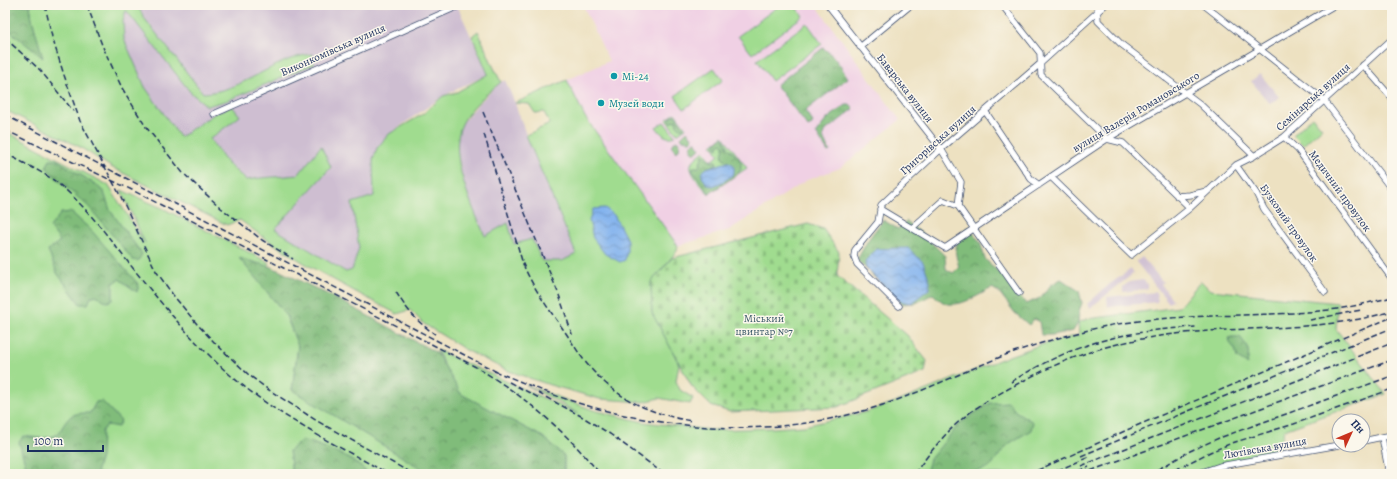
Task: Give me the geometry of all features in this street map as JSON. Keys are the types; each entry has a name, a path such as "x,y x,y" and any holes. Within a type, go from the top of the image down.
{"street":[{"name":"Виконкомівська вулиця","path":"214,114 461,5"},
{"name":"Баварська вулиця","path":"828,5 940,149 961,182 958,206"},
{"path":"860,47 911,5"},
{"path":"1002,5 1040,53 1041,76 1107,139 1123,142 1190,208"},
{"path":"1097,5 1098,21 1121,44 1200,104 1254,156"},
{"name":"Григорівська вулиця","path":"899,306 857,264 854,256 854,250 878,222 881,205 940,149 1041,63 1105,5"},
{"path":"1204,5 1324,100 1392,190"},
{"name":"вулиця Валерія Романовського","path":"880,209 945,248 1107,139 1335,5"},
{"name":"Семінарська вулиця","path":"1051,177 1131,255 1190,208 1236,165 1254,156 1284,137 1392,39"},
{"path":"1363,65 1392,98"},
{"path":"985,111 1031,179 1039,185"},
{"name":"Медичний провулок","path":"1284,137 1298,150 1392,279"},
{"name":"Бузковий провулок","path":"1236,165 1256,192 1264,209 1325,292"},
{"path":"1177,196 1208,191"},
{"path":"912,228 943,200 958,206 1019,293"},
{"path":"1371,439 1392,435"},
{"path":"1382,437 1389,474"},
{"name":"Лютівська вулиця","path":"1196,474 1220,466 1331,446"}],"shaded area":[{"path":"104,5 457,5 488,74 443,96 389,134 377,148 373,160 374,196 352,203 359,248 352,270 346,272 246,216 176,152"},
{"path":"583,5 816,5 900,120 840,168 807,180 729,230 678,246 585,117 567,80 609,61"},
{"path":"1260,74 1279,97 1270,104 1251,81"},
{"path":"505,80 526,135 576,254 562,261 542,261 514,244 508,224 485,236 465,189 457,143 461,125 478,104"},
{"path":"1142,257 1163,282 1161,284 1173,300 1169,303 1136,262"},
{"path":"1131,269 1134,273 1090,308 1087,304 1110,284"},
{"path":"1143,280 1147,284 1147,289 1123,292 1123,287 1129,282"},
{"path":"1156,292 1158,302 1108,307 1107,297"}],"green space":[{"path":"5,5 30,5 32,19 43,58 5,27"},
{"path":"30,5 137,5 145,19 203,93 232,87 285,61 299,56 313,54 314,64 226,101 207,106 191,93 126,10 123,21 124,39 145,87 180,137 214,114 232,106 240,116 210,139 227,163 246,180 298,175 321,146 331,167 275,229 346,272 352,270 359,248 352,203 374,196 373,160 377,148 389,134 423,114 443,96 457,92 488,74 472,36 478,31 501,82 479,101 465,118 458,136 458,150 463,181 474,211 485,236 508,223 514,244 532,239 542,261 562,261 576,254 526,135 550,124 544,112 535,113 529,104 515,103 567,80 585,117 678,246 677,251 651,282 652,312 679,364 676,381 680,390 693,398 690,404 659,398 644,402 600,399 550,385 506,370 466,350 424,324 410,310 397,314 316,270 277,246 240,220 227,225 111,167 80,147 5,110 5,21 38,42"},
{"path":"780,5 794,5 803,16 752,54 738,36"},
{"path":"807,23 822,44 772,81 757,60"},
{"path":"823,48 834,58 848,78 805,111 813,122 812,125 808,127 776,85"},
{"path":"714,68 723,80 684,109 675,96"},
{"path":"846,105 850,105 854,109 823,134 830,151 828,152 816,133 827,119"},
{"path":"675,113 686,128 677,134 666,120"},
{"path":"675,115 684,128 681,129 675,120 670,123 669,121 671,117"},
{"path":"1312,117 1322,128 1303,145 1293,135"},
{"path":"664,122 675,136 666,137 656,127"},
{"path":"5,131 108,185 145,243 121,190 162,208 268,262 298,346 292,390 435,474 5,474"},
{"path":"687,131 693,139 690,141 683,140 681,137"},
{"path":"723,136 747,168 709,194 696,179 691,170 691,166 692,162 704,151 712,161 719,155 712,145"},
{"path":"723,137 728,147 739,159 741,169 738,174 709,193 692,170 693,167 699,167 703,154 712,162 716,161 717,164 707,168 713,186 731,176 728,162 722,157 724,145 722,143 718,145 718,149 714,147 718,140"},
{"path":"677,140 680,144 677,152 671,145"},
{"path":"695,141 700,149 694,154 691,150 691,145"},
{"path":"50,160 57,160 95,184 104,192 110,210 142,254 138,261 133,260 89,207 58,180 46,167"},
{"path":"71,212 91,230 139,285 137,292 119,279 113,284 113,300 107,302 96,295 91,297 88,304 80,304 57,273 48,250 60,241 50,227 61,213"},
{"path":"883,220 898,229 906,221 924,235 945,256 946,269 953,273 959,267 956,254 957,242 968,227 980,242 985,259 1003,276 1026,304 1040,298 1051,285 1061,279 1079,291 1082,303 1079,311 1078,323 1073,331 1052,335 1041,335 1039,321 1034,319 1029,325 1015,313 999,292 992,288 961,303 949,304 943,302 933,294 916,303 901,304 857,260 868,240"},
{"name":"Міський цвинтар №7","path":"808,224 823,229 839,252 837,276 907,335 927,361 925,372 837,407 730,412 711,406 692,387 652,313 651,282 672,258"},
{"path":"239,258 272,267 337,299 437,353 461,394 543,437 564,456 564,474 430,474 292,390 298,346 286,315"},
{"path":"1201,281 1210,290 1338,303 1336,329 1386,394 1284,430 1280,448 1196,474 564,474 564,456 461,394 448,373 437,350 579,414 526,385 593,410 643,422 712,430 773,428 804,426 866,412 907,398 1009,356 1040,345 1079,335 1078,323 1087,319 1179,307"},
{"path":"1240,337 1248,349 1247,364 1237,358 1235,349 1230,343 1229,338"},
{"path":"102,401 121,421 118,427 107,425 102,431 101,457 97,470 99,474 28,474 19,442 24,436 38,438 53,436 60,431 71,416 90,413 96,402"},
{"path":"1009,402 1015,411 1033,422 1031,430 1010,443 990,467 969,474 932,474 927,470 930,459 959,424 990,403"},
{"path":"302,440 346,457 369,474 292,474 289,451"}],"water":[{"path":"728,162 734,165 734,172 731,176 713,186 708,185 702,177 702,172 707,168"},
{"path":"605,208 614,215 627,240 625,260 620,262 605,254 593,238 589,220 593,209"},
{"path":"908,248 923,262 930,282 929,289 911,303 900,301 866,268 865,261 877,249"}],"railway":[{"path":"45,5 52,37 80,121 121,197 156,271 173,295 215,343 249,375 266,388 317,421 413,474"},
{"path":"87,5 102,45 122,88 146,127 183,173 221,208 262,240 293,259"},
{"path":"5,38 40,70 74,112"},
{"path":"483,112 559,295 573,337"},
{"path":"5,115 499,373"},
{"path":"5,130 132,190 474,366 509,388 542,414 572,442 600,474"},
{"path":"484,134 523,264 541,298 584,360 609,387 634,403 661,414 691,421"},
{"path":"5,153 49,177 65,189 100,227 178,322 232,377 275,409 297,423 389,474"},
{"path":"396,292 413,315 435,334"},
{"path":"494,371 572,401 646,419 683,425 721,428 796,424 833,418 870,409 922,390 1008,354 1097,328 1124,323 1180,317 1291,313 1328,310 1356,306 1392,297"},
{"path":"1310,320 1361,310"},
{"path":"914,474 942,438 962,419 977,408 1030,377 1081,355 1112,345 1160,336 1209,331 1324,324 1370,317 1392,311"},
{"path":"1029,474 1136,426 1392,317"},
{"path":"1011,382 1056,357 1101,341 1147,331 1198,327"},
{"path":"1081,456 1392,328"},
{"path":"1081,466 1392,343"},
{"path":"1082,474 1392,360"},
{"path":"1150,474 1190,451 1219,438 1392,376"},
{"path":"509,382 541,399"},
{"path":"1167,474 1210,452 1232,443 1294,424 1392,389"},
{"path":"538,393 581,416 610,434 664,474"},
{"path":"1049,474 1089,457"},
{"path":"1070,474 1089,467"}],"place":[{"name":"Мі-24","path":"614,76"},
{"name":"Музей води","path":"601,103"}]}
